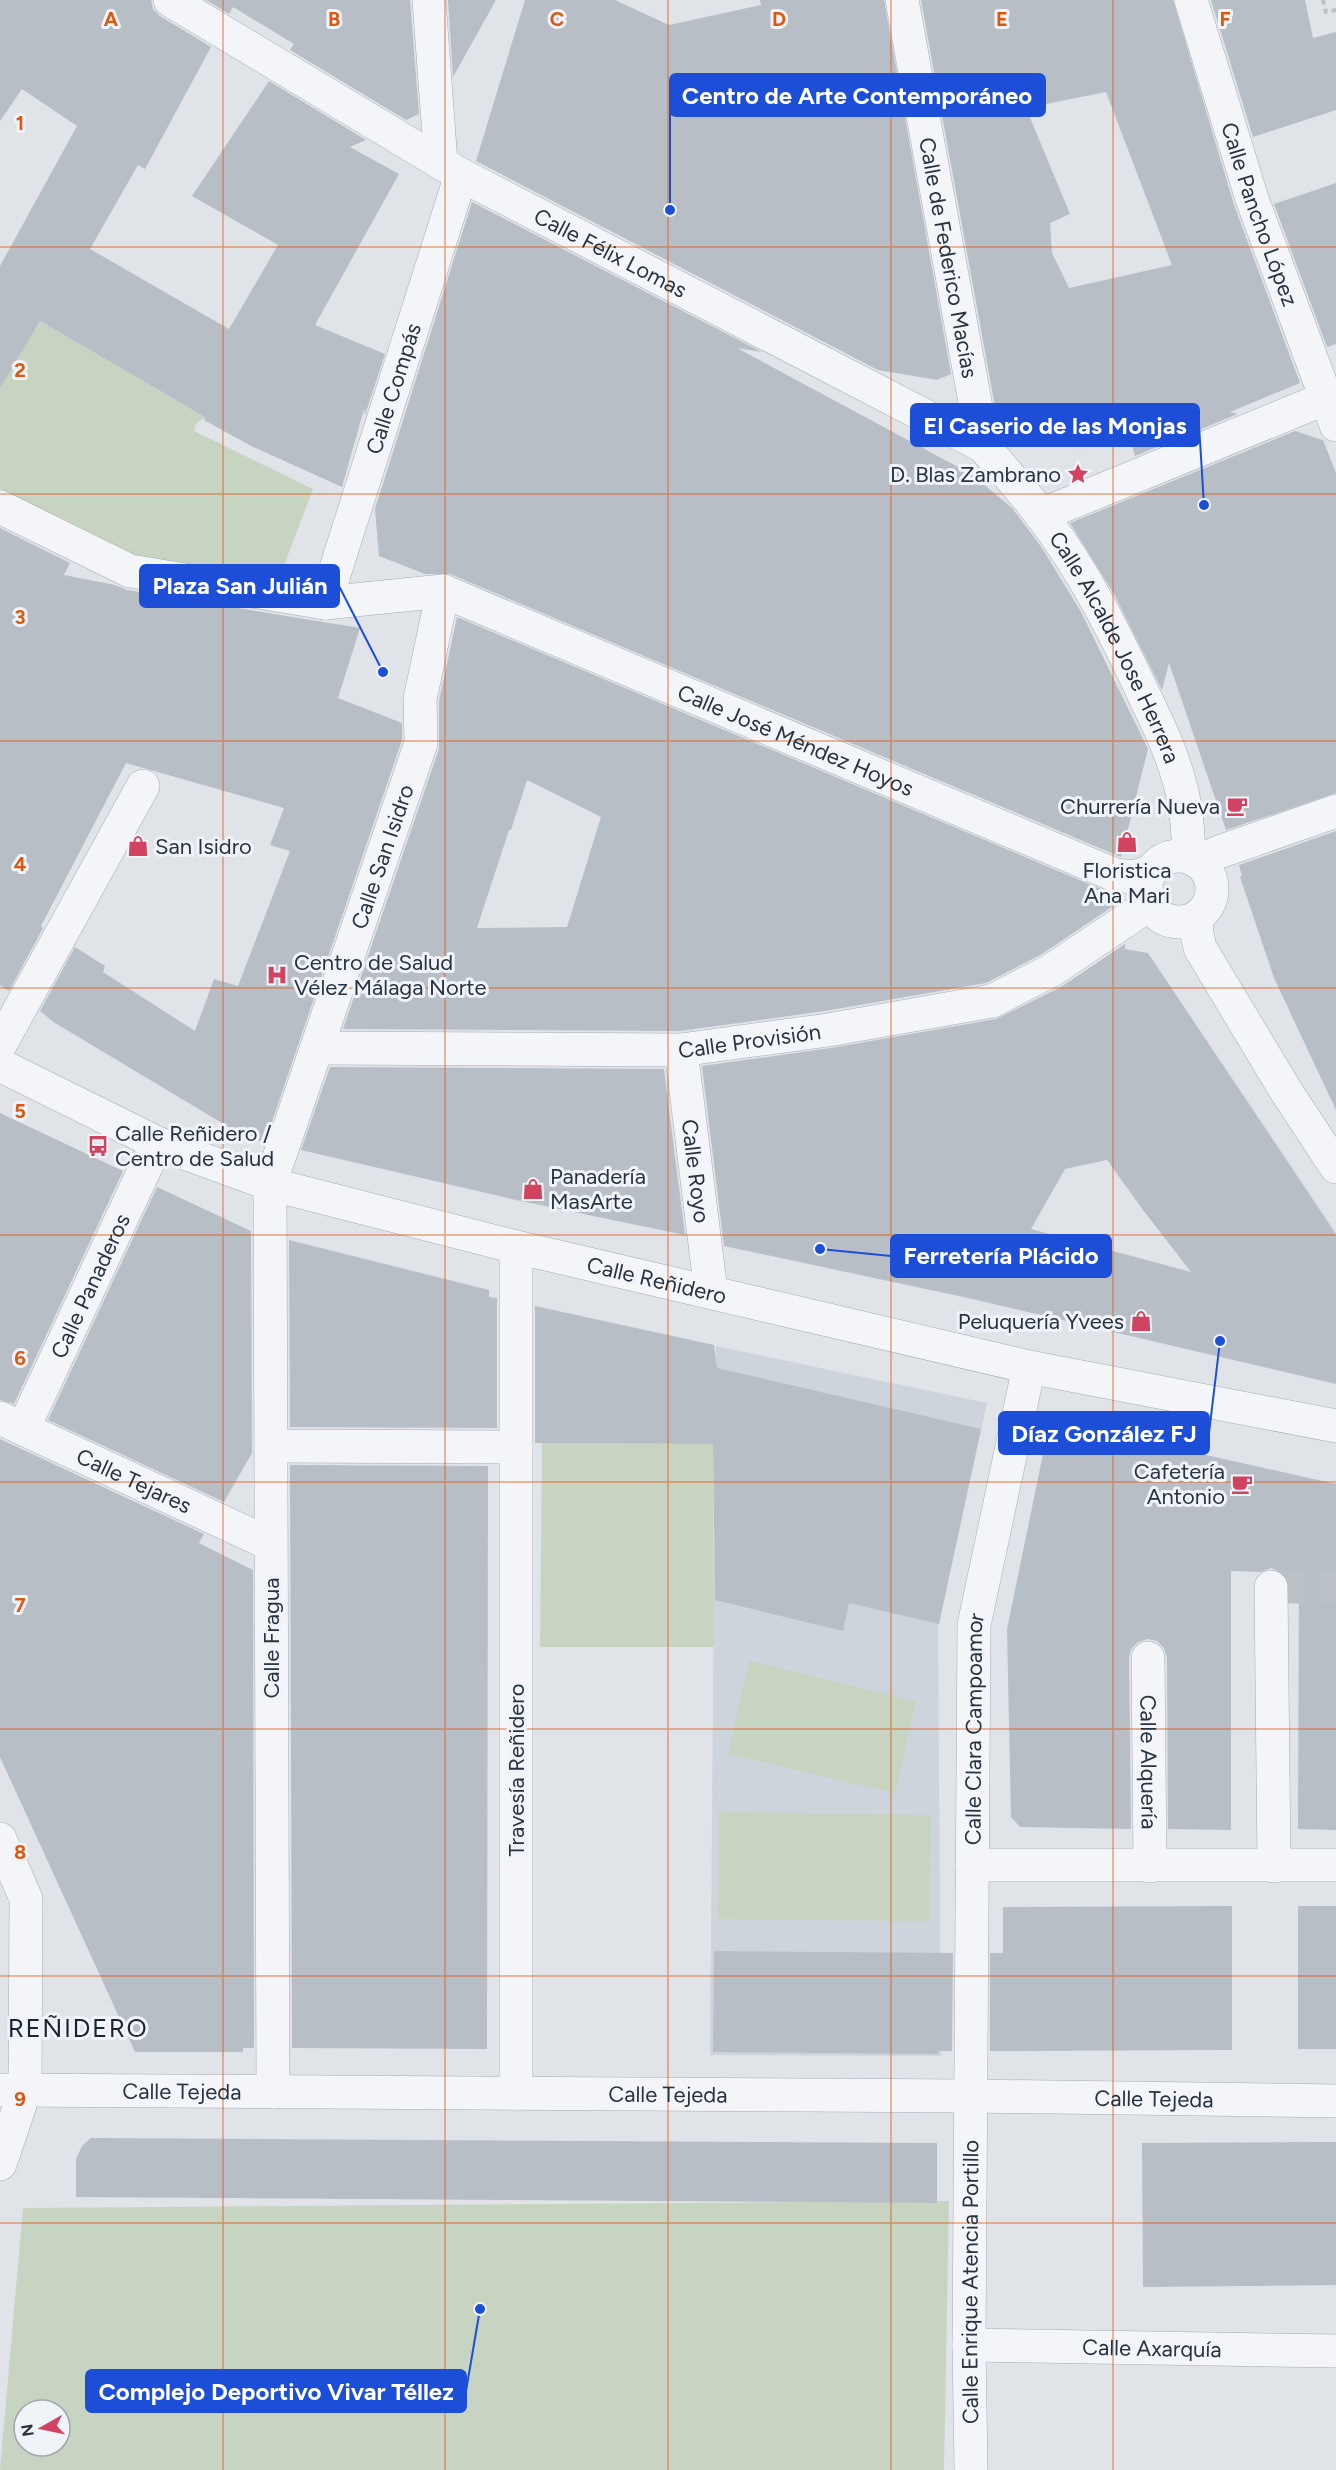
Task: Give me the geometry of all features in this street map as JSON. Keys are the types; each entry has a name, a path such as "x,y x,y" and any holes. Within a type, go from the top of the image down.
{"street":[{"name":"Calle Félix Lomas","path":"170,0 451,169 983,446 1041,515"},
{"path":"429,0 451,169"},
{"name":"Calle de Federico Macías","path":"902,0 983,446"},
{"name":"Calle Pancho López","path":"1191,0 1252,199 1333,405"},
{"name":"Calle Compás","path":"326,603 451,169"},
{"path":"1041,515 1333,405"},
{"path":"0,507 130,571 326,603 443,591"},
{"name":"Calle Alcalde Jose Herrera","path":"1041,515 1094,595 1165,739 1180,784 1194,860"},
{"name":"Calle José Méndez Hoyos","path":"443,591 1115,875 1133,877 1151,872"},
{"name":"Calle San Isidro","path":"270,1184 422,743 420,699 443,591"},
{"path":"0,1045 143,786"},
{"path":"1194,860 1336,811"},
{"path":"1178,856 1194,860 1207,870 1212,880 1213,891 1210,902 1204,912 1196,918 1175,923 1156,913 1150,904 1146,883 1151,872 1167,858 1178,856"},
{"name":"Calle Provisión","path":"318,1048 681,1050 828,1030 992,1001 1052,970 1150,904"},
{"path":"1196,918 1200,948 1286,1091 1336,1167"},
{"name":"Calle Royo","path":"681,1050 711,1292"},
{"name":"Calle Reñidero","path":"0,1065 157,1143 270,1184 516,1247 1029,1367 1336,1426"},
{"name":"Calle Panaderos","path":"12,1424 157,1143"},
{"name":"Calle Fragua","path":"270,1184 273,2092"},
{"name":"Travesía Reñidero","path":"516,1247 516,2093"},
{"name":"Calle Clara Campoamor","path":"971,2096 974,1625 1029,1367"},
{"name":"Calle Tejares","path":"12,1424 270,1544"},
{"path":"272,1446 516,1447"},
{"path":"1271,1587 1274,1866"},
{"name":"Calle Alquería","path":"1148,1658 1150,1866"},
{"path":"0,1839 13,1903 12,2090 0,2164"},
{"path":"972,1865 1336,1865"},
{"name":"Calle Tejeda","path":"12,2090 971,2096 1336,2101"},
{"name":"Calle Enrique Atencia Portillo","path":"971,2096 969,2345 971,2470"},
{"name":"Calle Axarquía","path":"969,2345 1336,2351"}],"path":[{"path":"1323,0 1326,12 1336,10"}],"shaded area":[{"path":"716,1346 987,1403 938,1627 941,2056 710,2055"}],"green space":[{"path":"40,321 205,417 196,424 194,431 313,489 280,576 267,573 265,580 131,557 0,489 0,383"},
{"path":"542,1443 713,1444 714,1647 540,1647"},
{"path":"749,1661 916,1701 895,1793 728,1754"},
{"path":"719,1812 931,1815 929,1921 718,1919"},
{"path":"949,2201 944,2470 0,2470 23,2208"}],"building":[{"path":"0,0 151,0 153,9 160,16 211,47 145,169 138,165 90,249 229,329 278,245 192,196 269,81 366,140 350,147 399,174 315,325 385,354 365,415 364,409 342,487 251,446 40,321 0,388 0,266 77,126 22,89 0,121"},
{"path":"206,0 410,0 419,114 406,120 290,50 294,44 233,7 229,14"},
{"path":"448,0 496,0 453,77"},
{"path":"525,0 615,0 669,25 761,5 760,0 884,0 951,374 937,380 878,370 476,161"},
{"path":"921,0 1173,0 1234,205 1300,383 1230,412 1238,414 1135,456 1131,441 997,417","holes":["1106,92 1172,265 1069,288 1052,253 1050,223 1070,214 1026,108"]},
{"path":"1211,0 1305,0 1313,38 1336,32 1336,110 1253,137"},
{"path":"1336,183 1336,344 1327,347 1274,204"},
{"path":"472,202 762,352 737,348 971,474 1012,508 1042,548 1081,612 1148,749 1121,857 450,574 425,574 379,556 375,509"},
{"path":"1295,431 1323,440 1336,473 1336,793 1226,830 1169,663 1162,690 1114,594 1070,523"},
{"path":"0,528 70,563 64,575 115,585 127,590 360,628 338,698 402,723 402,740 265,1142 247,1138 55,1023 40,1011 75,947 105,966 103,972 195,1031 214,979 238,986 290,851 270,845 284,808 126,763 9,991 0,985"},
{"path":"457,617 1108,892 1122,895 1122,900 1042,954 986,983 825,1011 680,1031 343,1029 439,749 439,701","holes":["527,780 601,817 567,927 477,928"]},
{"path":"1336,831 1336,1110 1274,978 1240,877 1242,876 1239,865"},
{"path":"1125,944 1125,949 1148,953 1336,1234 1336,1384 968,1298 724,1246 702,1066 831,1048 996,1019 1061,987","holes":["1107,1160 1191,1272 1031,1229 1065,1169"]},
{"path":"330,1067 664,1069 685,1235 516,1200 301,1150"},
{"path":"0,1113 123,1171 14,1404 0,1400"},
{"path":"157,1187 251,1231 252,1453 224,1502 48,1420"},
{"path":"289,1240 489,1290 489,1297 497,1298 497,1428 290,1427"},
{"path":"535,1306 714,1345 717,1368 981,1429 939,1624 849,1603 843,1631 715,1600 713,1444 535,1443"},
{"path":"1050,1420 1336,1484 1336,1830 1298,1829 1299,1572 1281,1572 1271,1568 1261,1572 1231,1571 1231,1830 1168,1829 1167,1658 1164,1648 1157,1641 1148,1639 1138,1642 1131,1649 1129,1658 1131,1829 1020,1827 1011,1817 1007,1629"},
{"path":"0,1439 204,1534 199,1543 253,1570 254,2048 243,2048 243,2052 135,2052 0,1757"},
{"path":"290,1465 488,1466 487,2049 292,2048"},
{"path":"1232,1906 1232,2050 990,2051 990,1953 1003,1953 1003,1907"},
{"path":"1298,1906 1336,1906 1336,2049 1298,2049"},
{"path":"714,1951 953,1953 952,2051 938,2051 938,2054 713,2052"},
{"path":"91,2138 937,2143 937,2203 76,2197 76,2159 82,2146"},
{"path":"1336,2142 1336,2285 1143,2287 1142,2143"}],"tunnel":[{"path":"1271,1587 1336,1587"}],"place":[{"name":"Centro de Arte Contemporáneo","path":"670,210"},
{"name":"D. Blas Zambrano","path":"1078,474"},
{"name":"El Caserio de las Monjas","path":"1204,505"},
{"name":"Plaza San Julián","path":"383,672"},
{"name":"Churrería Nueva","path":"1237,806"},
{"name":"Floristica Ana Mari","path":"1127,842"},
{"name":"San Isidro","path":"138,846"},
{"name":"Centro de Salud Vélez Málaga Norte","path":"277,975"},
{"name":"Calle Reñidero / Centro de Salud","path":"98,1146"},
{"name":"Panadería MasArte","path":"533,1189"},
{"name":"Ferretería Plácido","path":"820,1249"},
{"name":"Peluquería Yvees","path":"1141,1321"},
{"name":"Díaz González FJ","path":"1220,1341"},
{"name":"Cafetería Antonio","path":"1242,1484"},
{"name":"Complejo Deportivo Vivar Téllez","path":"480,2309"}],"district":[{"name":"REÑIDERO","path":"78,2028"}]}
